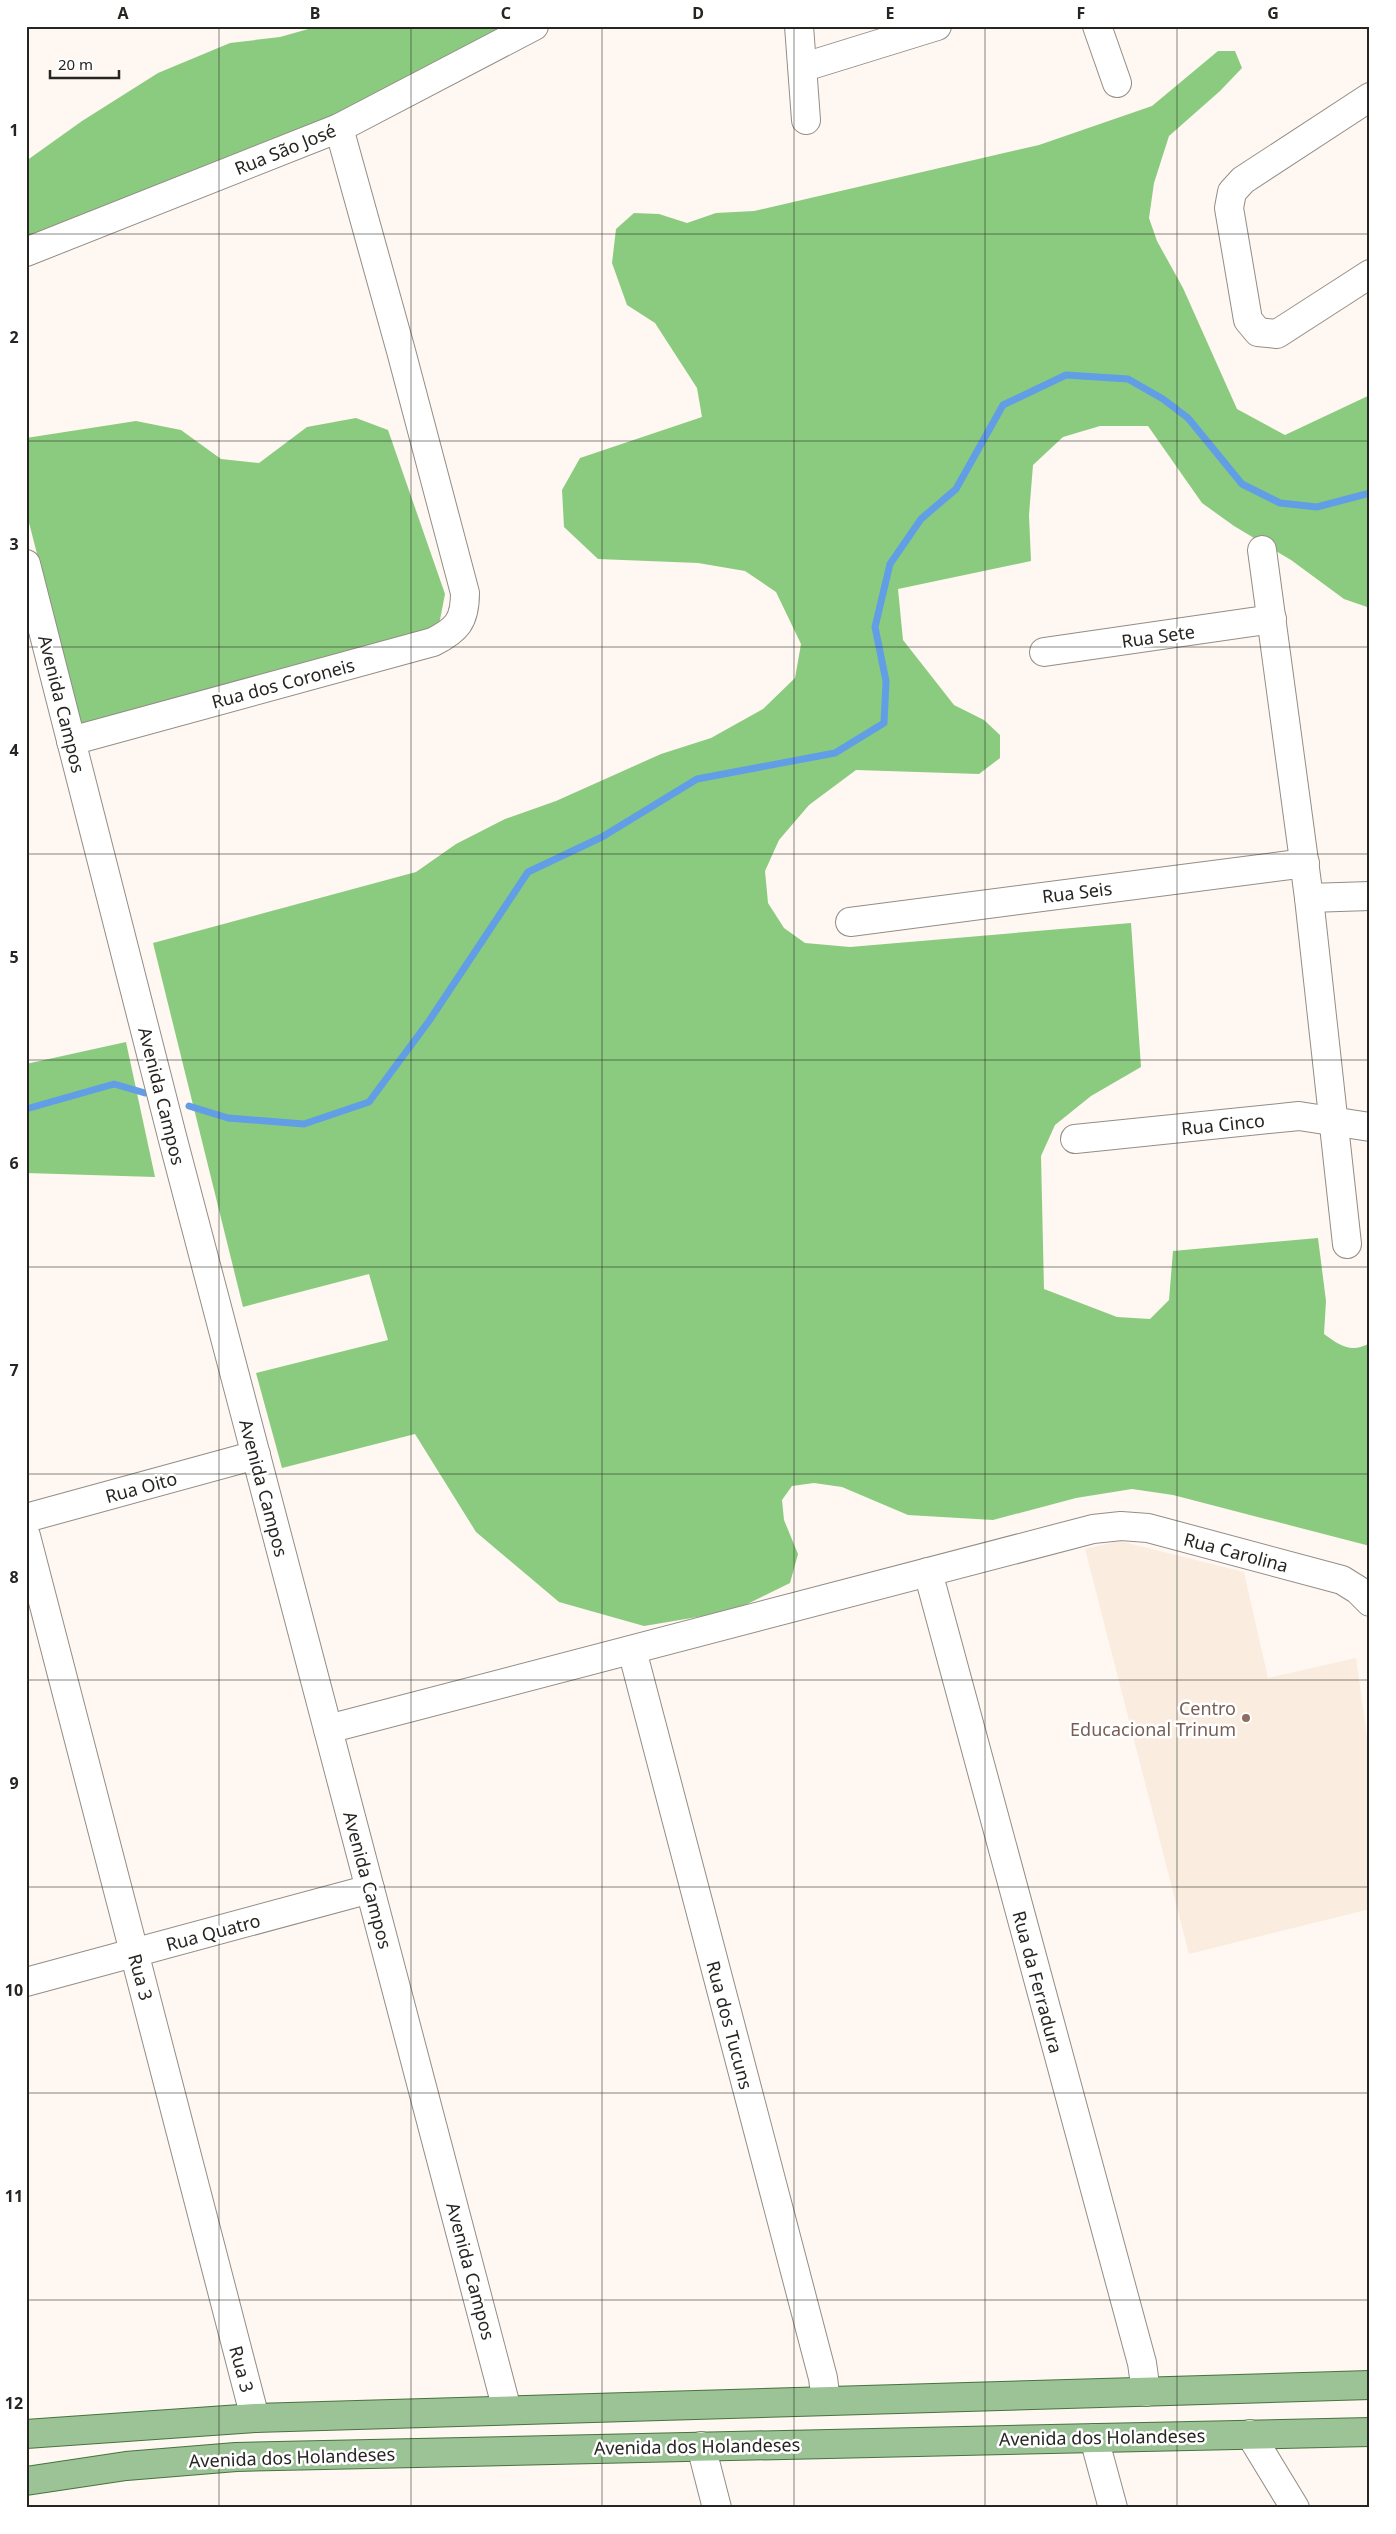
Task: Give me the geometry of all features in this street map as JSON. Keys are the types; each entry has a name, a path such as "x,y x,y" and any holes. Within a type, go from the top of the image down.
{"main road":[{"path":"26,2434 255,2418 1370,2385"},
{"name":"Avenida dos Holandeses","path":"26,2481 126,2466 236,2457 1370,2432"}],"street":[{"name":"Rua São José","path":"26,252 338,128 534,26"},
{"path":"799,26 806,120"},
{"path":"802,65 814,64 937,26"},
{"path":"1097,26 1118,83"},
{"path":"1370,97 1243,180 1232,192 1230,208 1248,320 1258,332 1277,334 1370,274"},
{"name":"Rua dos Coroneis","path":"72,741 433,642 451,633 460,622 465,608 465,593 401,350 338,128"},
{"path":"1262,550 1305,863 1336,1123 1347,1244"},
{"name":"Avenida Campos","path":"26,564 38,653 72,741 170,1131 507,2410"},
{"name":"Rua Sete","path":"1044,652 1272,619"},
{"name":"Rua Seis","path":"850,922 1305,863"},
{"path":"1309,898 1370,896"},
{"name":"Rua Cinco","path":"1075,1139 1300,1116 1370,1127"},
{"name":"Rua Oito","path":"26,1518 256,1455"},
{"name":"Rua Carolina","path":"328,1729 1093,1529 1121,1526 1157,1530 1342,1580 1358,1590 1370,1602"},
{"name":"Rua 3","path":"26,1536 255,2418"},
{"name":"Rua da Ferradura","path":"928,1572 1139,2353 1146,2392"},
{"name":"Rua dos Tucuns","path":"632,1650 823,2378 826,2401"},
{"name":"Rua Quatro","path":"26,1982 370,1889"},
{"path":"1250,2434 1296,2508"},
{"path":"1094,2438 1113,2508"},
{"path":"701,2446 717,2508"}],"shaded area":[{"name":"Centro Educacional Trinum","path":"1120,1541 1244,1572 1268,1678 1356,1658 1370,1758 1370,1909 1189,1954 1085,1549"}],"green space":[{"path":"319,26 511,26 351,108 26,237 26,161 82,121 158,73 230,43 280,37"},
{"path":"1218,51 1235,51 1242,68 1220,91 1169,136 1154,183 1149,218 1157,241 1183,288 1237,409 1285,435 1370,395 1370,608 1344,599 1291,560 1234,526 1202,503 1148,426 1100,426 1063,437 1033,465 1029,515 1031,561 898,589 903,640 954,705 984,720 1000,735 1000,758 979,774 856,770 809,805 779,840 765,871 768,903 784,928 805,943 850,947 1131,923 1141,1067 1091,1096 1055,1125 1041,1156 1044,1289 1117,1317 1150,1319 1169,1300 1173,1251 1318,1238 1326,1301 1324,1334 1340,1345 1351,1348 1357,1348 1370,1343 1370,1546 1173,1495 1132,1489 1076,1498 993,1520 908,1515 842,1487 814,1483 792,1486 782,1500 784,1520 798,1554 790,1583 733,1611 644,1626 559,1602 476,1532 415,1434 282,1468 256,1373 388,1340 369,1274 243,1307 153,943 416,872 456,844 505,819 556,801 661,754 711,738 763,709 795,678 801,644 776,592 745,571 698,563 598,559 564,527 562,490 580,458 702,417 697,388 655,323 627,305 612,263 616,229 634,213 659,214 687,223 716,213 754,211 1039,145 1152,106"},
{"path":"356,418 388,430 445,594 439,625 433,635 82,729 26,511 26,438 136,421 181,430 221,459 259,463 307,427"},
{"path":"126,1042 155,1177 26,1173 26,1064"}],"waterway":[{"path":"189,1106 228,1118 304,1124 369,1102 429,1021 528,872 602,837 697,779 835,753 884,723 886,681 875,627 890,564 921,519 956,489 1003,405 1066,375 1128,379 1163,399 1188,418 1242,484 1280,503 1317,507 1370,493"},
{"path":"26,1109 114,1084 145,1093"}],"place":[{"name":"Centro Educacional Trinum","path":"1246,1718"}]}
